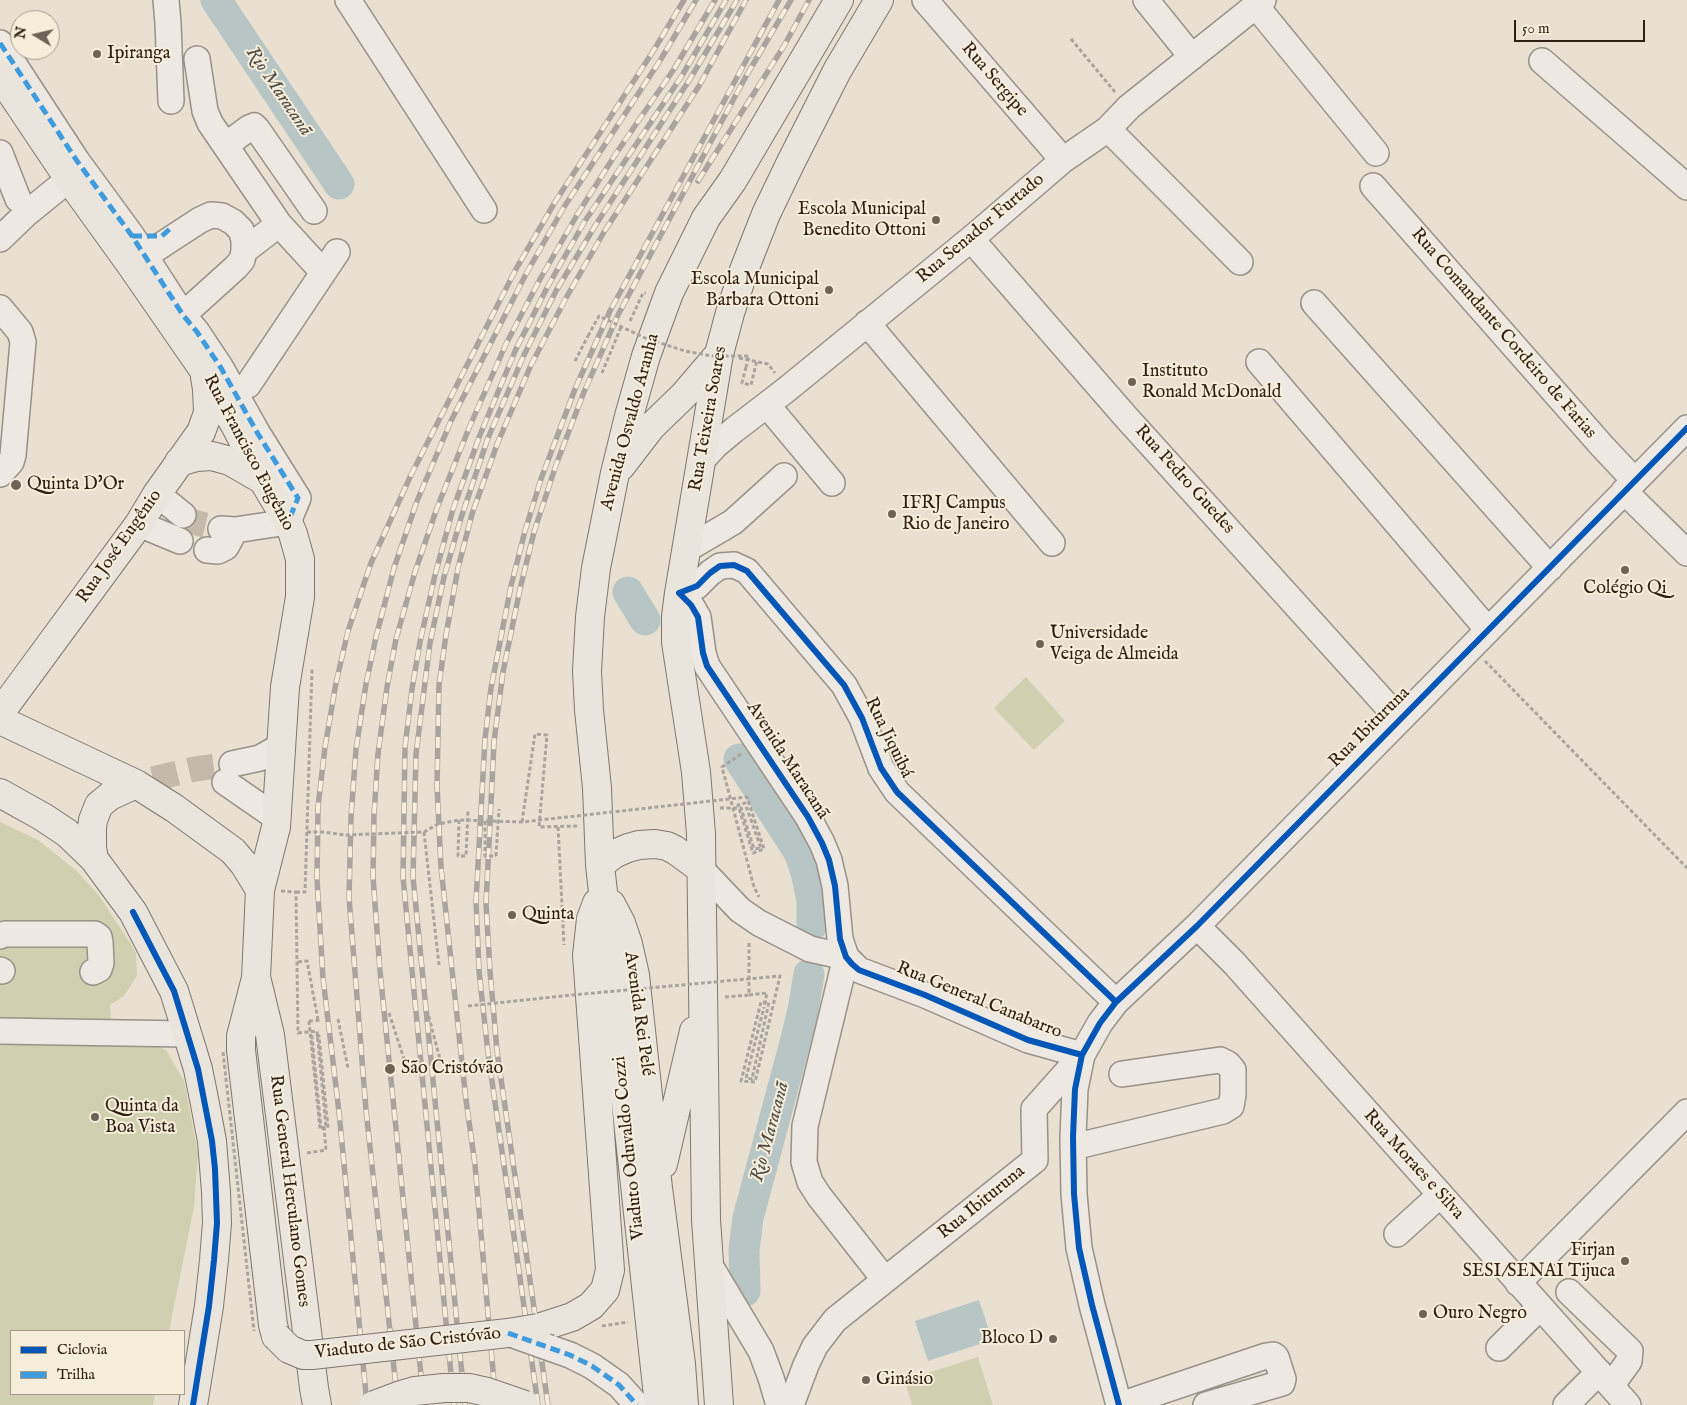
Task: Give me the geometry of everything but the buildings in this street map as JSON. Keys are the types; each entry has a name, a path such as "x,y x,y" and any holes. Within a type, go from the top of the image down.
{"main road":[{"name":"Avenida Osvaldo Aranha","path":"601,877 599,825 589,710 588,646 596,568 615,473 646,356 669,293 706,218 732,180 839,0"},
{"name":"Rua Teixeira Soares","path":"701,869 699,808 688,713 681,681 676,642 679,593 719,354 741,278 766,214 836,72 879,0"},
{"name":"Rua Francisco Eugênio","path":"0,76 69,179 136,253 178,320 263,480 288,522 300,559 300,597 285,686 276,827 260,890 256,978"},
{"path":"615,473 651,427 684,395 719,354"},
{"name":"Rua José Eugênio","path":"0,713 139,524 157,494 201,432 208,413 208,389 203,368"},
{"path":"179,462 196,457 212,456 230,461 263,480"},
{"path":"0,720 145,782 174,808 233,851 244,864 260,890"},
{"path":"94,859 92,828 99,805 110,796 145,782"},
{"path":"2,792 43,816 67,833 94,859 133,912 174,991 198,1069 212,1141 215,1169 217,1223 209,1306 193,1405"},
{"path":"587,955 591,919 601,877 621,851 639,845 655,844 667,846 701,869 706,1220 719,1405"},
{"name":"Viaduto Oduvaldo Cozzi","path":"601,877 659,1405"},
{"name":"Avenida Rei Pelé","path":"601,877 621,923 635,975 658,1188 681,1364 684,1405"},
{"name":"Viaduto de São Cristóvão","path":"235,1046 273,1325 276,1336 282,1344 296,1353 312,1355 508,1333 544,1338 572,1317 591,1306 605,1290 610,1270 587,955"},
{"path":"235,1046 256,978"},
{"name":"Rua General Herculano Gomes","path":"256,978 270,1035 313,1399"},
{"path":"658,1188 678,1092 702,998"},
{"path":"374,1405 415,1391 444,1388 468,1388 488,1392 525,1405"}],"street":[{"path":"166,0 170,100"},
{"path":"348,0 484,210"},
{"name":"Rua Sergipe","path":"926,0 1063,160"},
{"path":"1146,0 1192,57"},
{"path":"1260,3 1376,153"},
{"name":"Rua Senador Furtado","path":"701,461 716,445 971,239 1063,160 1108,129 1129,107 1260,3"},
{"path":"0,43 136,253"},
{"path":"197,59 205,111 210,123 279,224 323,272"},
{"path":"1542,61 1687,187"},
{"path":"226,145 254,126 258,129 314,211"},
{"path":"1108,129 1240,262"},
{"path":"0,153 18,200"},
{"path":"0,239 26,214 69,179"},
{"name":"Rua Comandante Cordeiro de Farias","path":"1373,186 1595,439 1629,485 1687,553"},
{"path":"136,253 211,215 222,216 233,222 241,230 244,240 242,260 178,320 197,332 221,368 258,434 298,498 288,522 228,529 226,546 218,552 206,550"},
{"path":"244,252 279,224"},
{"path":"136,253 162,236 173,226"},
{"name":"Rua Pedro Guedes","path":"971,239 1125,416 1270,574 1399,719"},
{"path":"248,385 337,252"},
{"path":"1314,303 1550,568"},
{"path":"0,474 11,462 13,455 23,350 23,337 3,318"},
{"path":"867,323 1052,543"},
{"path":"1259,362 1479,638"},
{"path":"767,404 832,483"},
{"name":"Rua Ibituruna","path":"791,1405 815,1346 841,1314 1035,1160 1034,1108 1082,1055 1100,1023 1116,1002 1197,926 1687,428"},
{"path":"687,549 733,522 784,476"},
{"path":"157,494 183,515"},
{"path":"139,524 180,541"},
{"name":"Rua Jiquibá","path":"679,593 697,586 720,566 729,564 740,566 747,571 844,685 862,718 882,768 897,792 1116,1002"},
{"path":"701,638 704,603 710,573"},
{"name":"Avenida Maracanã","path":"679,593 696,611 703,653 710,670 808,817 829,860 835,886 840,939 846,957 805,1126 804,1162 810,1182 819,1196 885,1280"},
{"path":"277,818 228,773 281,746"},
{"name":"Rua General Canabarro","path":"701,869 740,910 760,923 810,949 846,957 859,970 925,995 1028,1040 1082,1055"},
{"name":"Rua Moraes e Silva","path":"1197,926 1234,964 1628,1405"},
{"path":"0,936 6,934 98,935 101,963 98,969 93,972"},
{"path":"0,1031 187,1034"},
{"path":"1082,1055 1075,1089 1073,1147 1074,1194 1079,1248 1092,1305 1120,1405 1168,1398 1266,1356 1273,1355 1276,1357 1283,1379 1282,1383 1211,1404"},
{"path":"1073,1147 1223,1112 1231,1106 1233,1070 1228,1064 1220,1060 1122,1074"},
{"path":"1518,1283 1687,1112"},
{"path":"1397,1234 1440,1195"},
{"path":"709,1264 760,1351 779,1405"},
{"path":"1566,1405 1629,1361 1630,1351 1569,1292"},
{"path":"1499,1348 1540,1306"},
{"path":"544,1338 570,1355 592,1366 619,1385 637,1405"}],"path":[{"path":"1071,39 1129,107"},
{"path":"630,321 643,293"},
{"path":"575,361 598,316 645,338 685,351 712,356 749,356 742,383 751,385 756,360"},
{"path":"602,373 621,327"},
{"path":"1479,638 1687,868"},
{"path":"260,890 305,892 312,668"},
{"path":"522,822 535,734 547,735 539,827 558,828 599,825"},
{"path":"742,753 722,767 754,887 764,903"},
{"path":"308,832 346,835 424,832 438,824 459,820 522,822 747,797 764,849 753,853 738,805 746,803 760,848 754,849 742,808 732,808 699,808"},
{"path":"485,821 485,856 496,856 499,809"},
{"path":"459,820 458,856 466,856 468,811"},
{"path":"558,828 565,958 587,955"},
{"path":"424,832 439,965"},
{"path":"296,892 298,1033 318,1032 326,1127 322,1127"},
{"path":"468,1006 780,976 755,1082 741,1081 761,1002 770,1002 752,1079 746,1078 764,1007 767,993 749,995 749,942"},
{"path":"298,962 307,961 320,1020 309,1021 320,1129 328,1128 319,1036 312,1037 322,1127 325,1142"},
{"path":"427,1010 441,1063"},
{"path":"389,1013 406,1065"},
{"path":"338,1019 348,1068"},
{"path":"235,1046 254,1340"},
{"path":"599,1326 634,1321"}],"green space":[{"path":"1026,677 1065,721 1034,750 994,708"},
{"name":"Quinta da Boa Vista","path":"0,822 38,840 77,871 100,897 136,952 137,976 124,996 110,1005 112,1034 142,1039 166,1050 184,1081 198,1153 194,1207 169,1330 10,1330 10,1395 155,1395 153,1405 0,1405"},
{"path":"978,1357 993,1405 912,1405 905,1380"}],"shaded area":[{"path":"979,1300 992,1340 928,1361 915,1321"}],"waterway":[{"name":"Rio Maracanã","path":"216,0 339,184"},
{"name":"Rio Maracanã","path":"628,592 645,620"},
{"name":"Rio Maracanã","path":"739,759 799,852 806,872 812,900 812,925"},
{"name":"Rio Maracanã","path":"745,1291 744,1250 748,1218 796,1039 809,974"}],"tunnel":[{"path":"183,515 193,522 221,529"},
{"path":"153,779 195,769 232,764"}],"railway":[{"path":"367,1405 339,1112 323,978 317,879 318,807 325,747 336,683 348,631 371,563 411,475 516,269 555,202 652,53 684,0"},
{"path":"398,1405 366,1110 349,897 351,817 356,749 366,684 394,568 417,501 451,421 526,274 564,207 661,59 696,0"},
{"path":"424,1405 380,971 373,877 374,815 378,754 396,639 415,572 437,508 469,428 506,344 577,215 615,155 674,69 715,0"},
{"path":"454,1405 403,877 405,747 420,642 435,575 453,509 480,435 516,349 548,286 585,221 683,74 726,0"},
{"path":"465,1405 413,877 416,754 430,643 444,577 461,518 488,438 524,355 556,291 595,226 690,79 737,0"},
{"path":"496,1405 475,1165 466,1100 441,867 437,786 439,685 446,635 458,568 472,514 498,442 531,365 566,298 604,232 699,86 746,0"},
{"path":"538,1405 488,1053 479,971 476,901 485,739 491,688 511,586 525,531 541,479 575,389 610,311 779,0"},
{"path":"548,1405 497,1051 490,971 486,904 494,742 503,672 534,532 556,465 584,392 618,315 745,78 791,0"},
{"path":"698,181 784,46 809,0"}],"marked path":[{"path":"0,43 77,161 132,236 183,315 221,368 258,434 298,498 288,522"},
{"path":"132,236 162,236 173,226"},
{"path":"508,1333 570,1355 592,1366 619,1385 637,1405"}],"cycle path":[{"path":"1119,1405 1079,1248 1074,1194 1073,1137 1075,1089 1082,1055 1100,1023 1116,1002 1197,926 1687,428"},
{"path":"1082,1055 1028,1040 925,995 859,970 852,964 846,957 840,939 835,886 829,860 822,843 808,817 707,666 703,653 698,617 691,605 679,593 697,586 720,566 734,565 747,571 844,685 862,718 881,768 897,792 1116,1002"},
{"path":"133,912 174,991 198,1069 212,1141 217,1223 209,1306 193,1405"}],"place":[{"name":"Ipiranga","path":"97,54"},
{"name":"Escola Municipal Benedito Ottoni","path":"936,220"},
{"name":"Escola Municipal Barbara Ottoni","path":"829,290"},
{"name":"Instituto Ronald McDonald","path":"1132,382"},
{"name":"Quinta D'Or","path":"16,485"},
{"name":"IFRJ Campus Rio de Janeiro","path":"892,514"},
{"name":"Colégio Qi","path":"1625,570"},
{"name":"Universidade Veiga de Almeida","path":"1040,644"},
{"name":"Quinta","path":"512,915"},
{"name":"São Cristóvão","path":"390,1069"},
{"name":"Quinta da Boa Vista","path":"95,1117"},
{"name":"Firjan SESI/SENAI Tijuca","path":"1625,1261"},
{"name":"Ouro Negro","path":"1423,1314"},
{"name":"Bloco D","path":"1053,1339"},
{"name":"Ginásio","path":"866,1380"}]}
